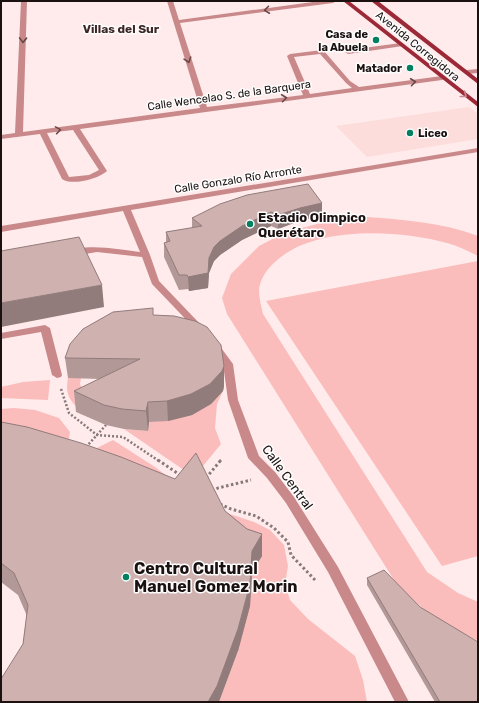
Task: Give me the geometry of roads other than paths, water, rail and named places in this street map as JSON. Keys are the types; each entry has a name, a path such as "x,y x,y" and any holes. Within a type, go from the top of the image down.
{"main road":[{"name":"Avenida Corregidora","path":"346,1 478,106"},
{"name":"Avenida Corregidora","path":"374,1 478,82"}],"street":[{"path":"19,135 24,1"},
{"path":"170,1 204,109"},
{"path":"176,22 333,1"},
{"path":"348,52 401,45"},
{"path":"308,95 303,88 290,56 322,52 356,89"},
{"path":"466,72 478,71"},
{"name":"Calle Wencelao S. de la Barquera","path":"1,137 442,78"},
{"path":"43,132 66,178 78,179 98,176 103,171 75,127"},
{"name":"Calle Gonzalo Río Arronte","path":"1,229 478,150"},
{"name":"Calle Central","path":"126,208 146,255 155,282 203,332 228,364 233,400 254,458 271,475 290,500 329,563 402,702"},
{"path":"61,255 97,249 146,255"},
{"path":"1,336 45,328 57,375"}],"place":[{"name":"Casa de la Abuela","path":"376,40"},
{"name":"Matador","path":"410,68"},
{"name":"Liceo","path":"410,133"},
{"name":"Estadio Olimpico Querétaro","path":"250,224"},
{"name":"Centro Cultural Manuel Gomez Morin","path":"126,577"}],"district":[{"name":"Villas del Sur","path":"121,29"}]}
